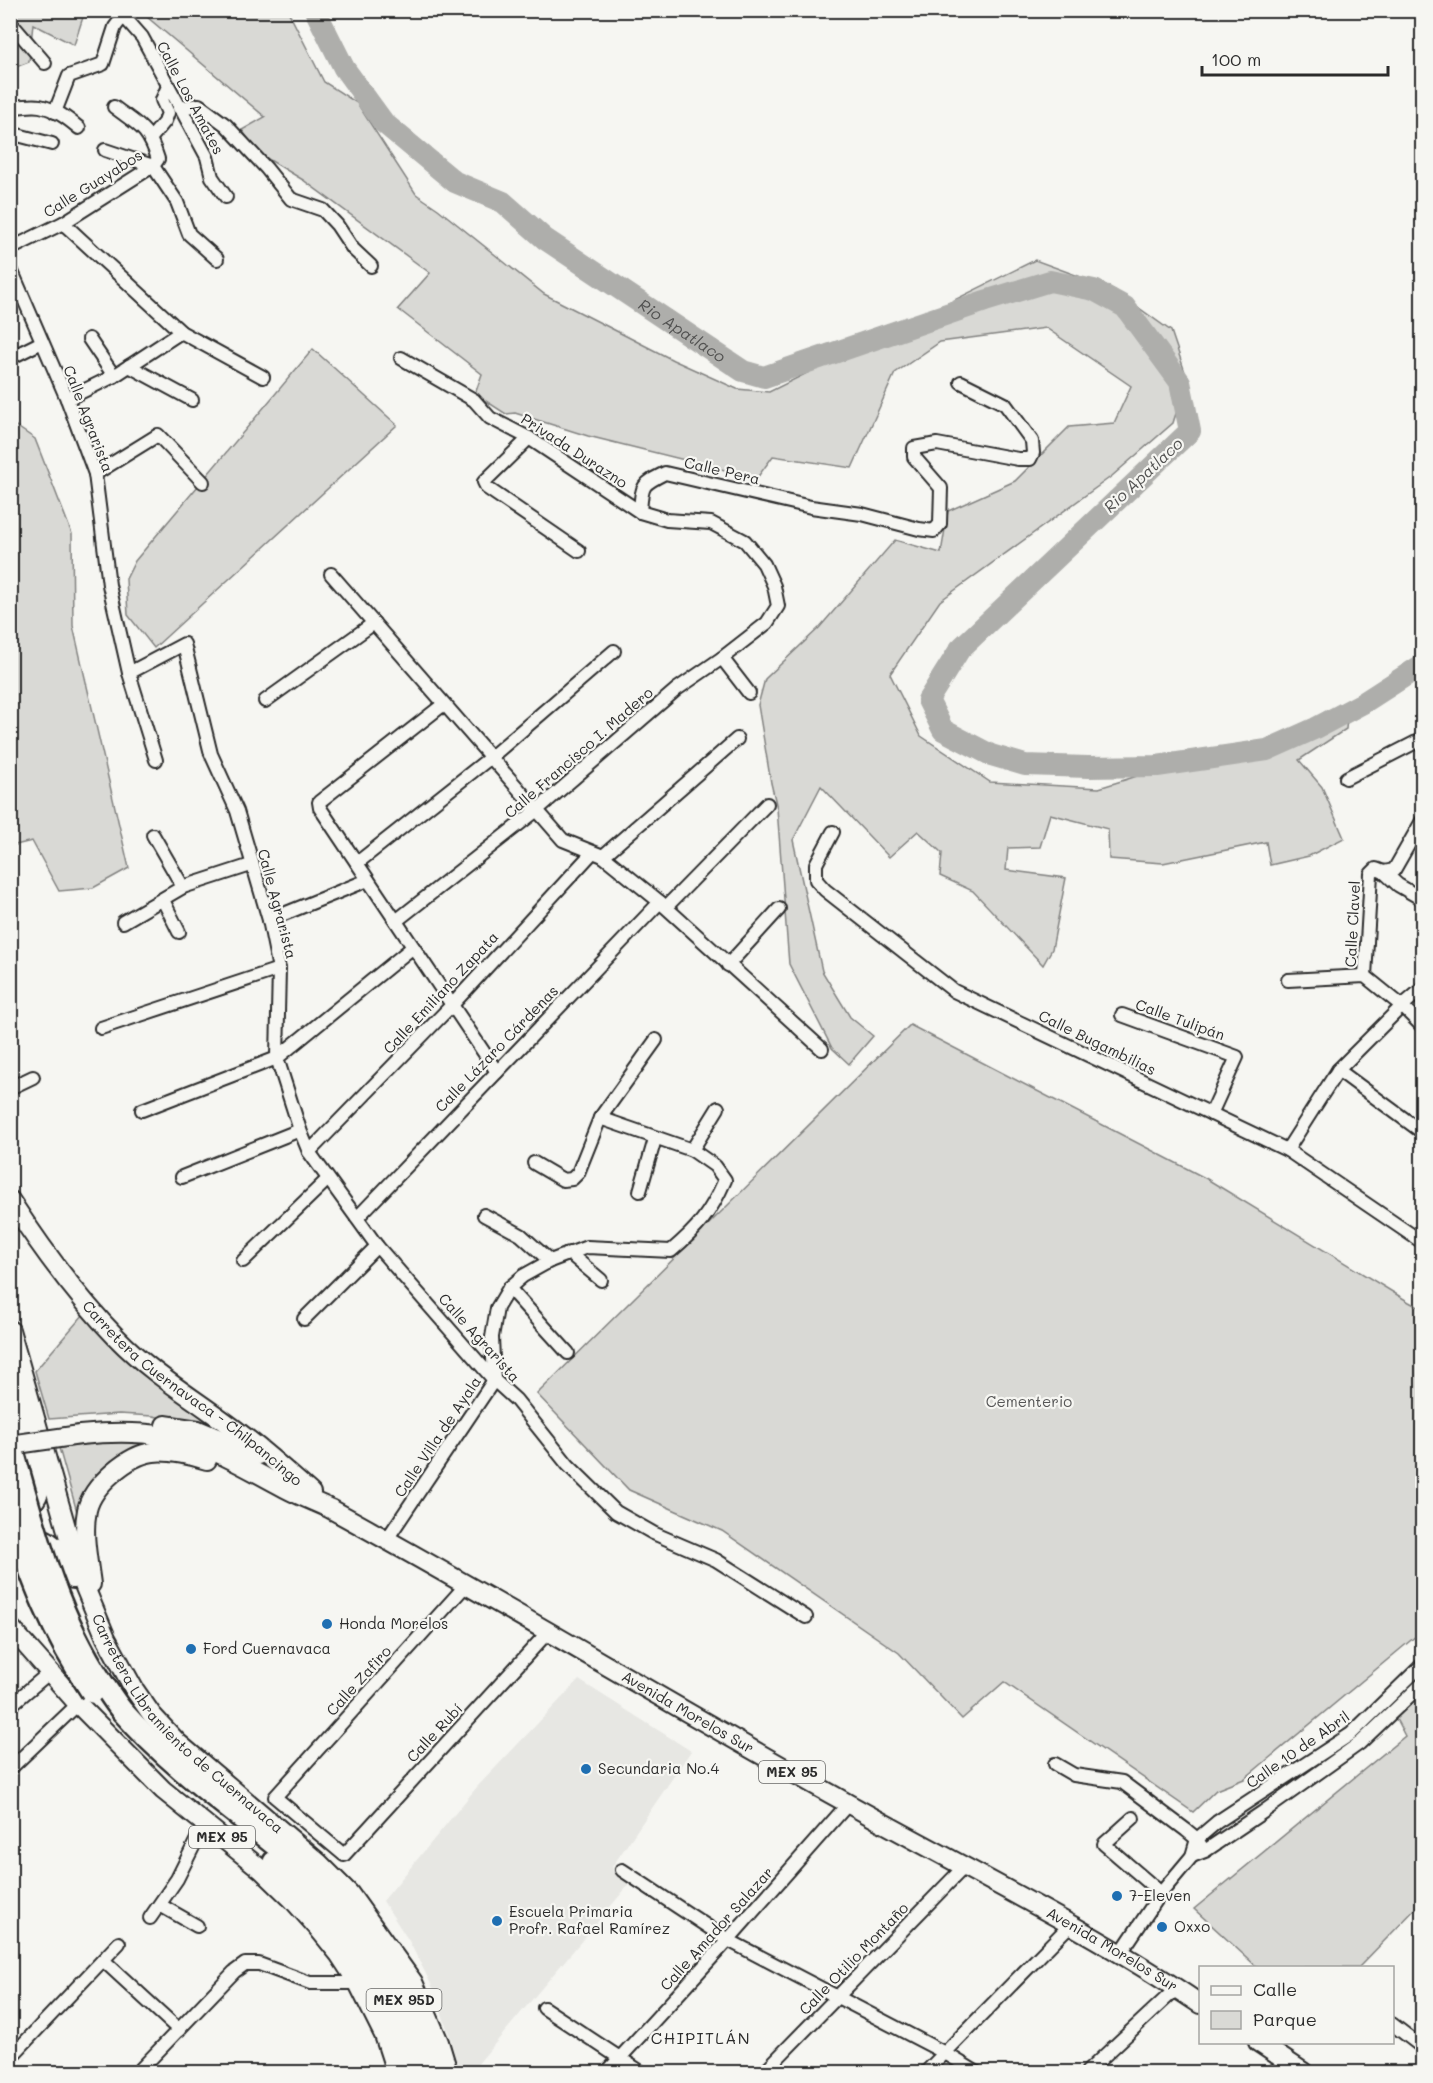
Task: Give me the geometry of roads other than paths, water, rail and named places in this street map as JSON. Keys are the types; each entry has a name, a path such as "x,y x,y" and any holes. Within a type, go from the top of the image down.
{"highway":[{"name":"MEX 95D","path":"10,1443 41,1550 71,1628 89,1663 146,1743 184,1788 270,1858 326,1913 374,1980 400,2032 414,2073"},
{"name":"MEX 95D","path":"10,1512 37,1591 54,1630 73,1664 111,1718 193,1778 311,1875 341,1905 370,1942 400,1991 413,2021 430,2073"}],"main road":[{"name":"Carretera Cuernavaca - Chilpancingo","path":"10,1200 55,1264 92,1311 119,1340 157,1374 242,1434 331,1509"},
{"name":"Carretera Libramiento de Cuernavaca","path":"10,1330 79,1573 106,1638 134,1689 152,1715 172,1736 319,1863 349,1893 413,1982 439,2042 448,2073"},
{"path":"10,1386 39,1481 39,1492 33,1504 10,1537"},
{"path":"10,1433 79,1430 129,1422 163,1425 198,1431 273,1462"},
{"name":"Carretera Cuernavaca - Chilpancingo","path":"10,1443 79,1430 133,1433 197,1444 229,1457 283,1487 331,1509"},
{"path":"94,1609 85,1526 88,1508 103,1481 126,1463 151,1452 184,1454 218,1462 283,1487"},
{"name":"Avenida Morelos Sur","path":"331,1509 848,1804 1070,1925 1199,2003"},
{"path":"10,1544 27,1536 39,1536 51,1541 106,1638"},
{"name":"MEX 95","path":"11,1627 78,1704 163,1790 205,1823 292,1899 339,1954 358,1983 384,2035 396,2073"},
{"path":"1259,2044 1298,2071"}],"street":[{"name":"Calle Los Amates","path":"56,112 69,76 103,64 115,27 121,19 127,20 142,37 207,157 212,177 226,197"},
{"path":"10,22 45,63"},
{"name":"Calle Guayabos","path":"151,138 165,121 168,113 162,100 168,86"},
{"path":"179,108 199,105 226,125 291,199 323,210 337,225 353,249 371,266"},
{"path":"10,106 17,108 39,106 64,116 79,128"},
{"path":"114,108 147,132 151,138 155,162 177,202 189,234 217,259"},
{"path":"10,133 52,144"},
{"path":"105,150 155,162"},
{"name":"Calle Guayabos","path":"10,249 63,223 155,162"},
{"path":"63,223 181,332 263,377"},
{"name":"Calle Agrarista","path":"10,267 67,399 95,474 109,585 129,673 184,644 211,754 237,811 269,920 279,969 278,1058 309,1152 377,1246 494,1380 516,1400 568,1465 616,1512 653,1533 716,1560 806,1617"},
{"path":"67,399 114,376 181,332"},
{"path":"89,339 114,376"},
{"path":"10,358 42,342"},
{"name":"Privada Durazno","path":"401,357 474,400 490,418 529,438 640,512"},
{"path":"129,366 192,400"},
{"name":"Calle Pera","path":"640,512 641,491 647,482 665,473 811,507 862,514 934,531 940,524 940,488 914,457 914,448 937,444 1018,459 1030,459 1033,453 1032,441 1005,404 961,382"},
{"path":"95,474 158,435 203,482"},
{"path":"529,438 484,482 486,488 579,551"},
{"name":"Calle Francisco I. Madero","path":"396,921 537,810 677,689 767,623 778,606 774,586 764,564 746,541 711,523 667,520 640,512"},
{"path":"331,574 563,840 597,855 663,904 822,1049"},
{"path":"265,701 374,623"},
{"path":"357,863 490,757 614,651"},
{"path":"722,658 749,693"},
{"path":"129,673 156,760"},
{"path":"444,704 319,802 320,808 496,1072"},
{"name":"Calle Emiliano Zapata","path":"309,1152 597,855 737,739"},
{"path":"1346,778 1422,739"},
{"name":"Calle Lázaro Cárdenas","path":"357,1218 496,1072 663,904 767,804"},
{"path":"1384,872 1394,870 1422,821"},
{"name":"Calle Bugambilias","path":"833,832 816,864 816,880 825,890 954,991 1287,1150 1422,1242"},
{"path":"153,835 183,888"},
{"path":"123,922 183,888 251,865"},
{"name":"Calle Clavel","path":"1365,976 1371,874 1376,869 1384,872 1398,885 1422,898"},
{"path":"269,920 368,880"},
{"path":"163,900 179,932"},
{"path":"728,965 779,909"},
{"path":"142,1110 278,1058 413,947"},
{"path":"101,1028 279,969"},
{"name":"Calle Clavel","path":"1293,980 1365,976 1402,1006 1422,1026"},
{"path":"1287,1150 1338,1070 1422,989"},
{"name":"Calle Tulipán","path":"1122,1015 1237,1058 1211,1114"},
{"path":"534,1163 563,1180 572,1179 578,1173 600,1118 656,1040"},
{"path":"1338,1070 1422,1132"},
{"path":"10,1088 33,1077"},
{"path":"692,1150 718,1108"},
{"name":"Calle Villa de Ayala","path":"387,1539 494,1380 492,1337 497,1308 509,1288 523,1276 550,1261 587,1247 671,1251 695,1231 714,1206 725,1180 715,1166 692,1150 600,1118"},
{"path":"182,1177 300,1130"},
{"path":"640,1191 654,1138"},
{"path":"243,1261 328,1179"},
{"path":"484,1215 521,1235 550,1261"},
{"path":"304,1319 377,1246"},
{"path":"568,1253 601,1280"},
{"path":"509,1288 568,1353"},
{"name":"Calle Zafiro","path":"344,1855 275,1797 466,1585"},
{"name":"Calle Rubí","path":"344,1855 548,1632"},
{"name":"Calle 10 de Abril","path":"1198,1853 1197,1839 1217,1822 1351,1734 1422,1665"},
{"path":"10,1706 50,1672"},
{"name":"Calle 10 de Abril","path":"1120,1954 1161,1893 1198,1853 1263,1812 1360,1743 1422,1683"},
{"path":"10,1768 78,1704"},
{"path":"1055,1764 1074,1775 1122,1782 1197,1839"},
{"name":"Calle Amador Salazar","path":"607,2073 848,1804"},
{"path":"1133,1818 1104,1844 1161,1893"},
{"path":"150,1918 191,1854 205,1823"},
{"name":"Calle Otilio Montaño","path":"764,2073 964,1866"},
{"path":"622,1870 728,1940 945,2053 976,2073"},
{"path":"160,1905 197,1926"},
{"path":"926,2073 1070,1925"},
{"path":"10,2058 119,1943"},
{"path":"103,1960 179,2030"},
{"path":"138,2073 234,1972 245,1964 259,1964 310,1983 358,1983"},
{"path":"1087,2073 1177,1988"},
{"path":"544,2008 641,2073"},
{"path":"1394,2026 1422,2047"}],"waterway":[{"name":"Rio Apatlaco","path":"315,10 344,68 384,123 455,182 503,202 545,239 743,371 764,377 1050,281 1094,290 1125,307 1180,382 1190,431 960,649 928,700 943,730 991,755 1025,765 1157,766 1267,750 1363,703 1422,665"}],"place":[{"name":"Honda Morelos","path":"327,1624"},
{"name":"Ford Cuernavaca","path":"191,1649"},
{"name":"Secundaria No.4","path":"586,1769"},
{"name":"7-Eleven","path":"1117,1896"},
{"name":"Escuela Primaria Profr. Rafael Ramírez","path":"497,1921"},
{"name":"Oxxo","path":"1162,1927"}],"district":[{"name":"CHIPITLÁN","path":"701,2038"}],"park label":[{"name":"Cementerio","path":"1029,1402"}]}
